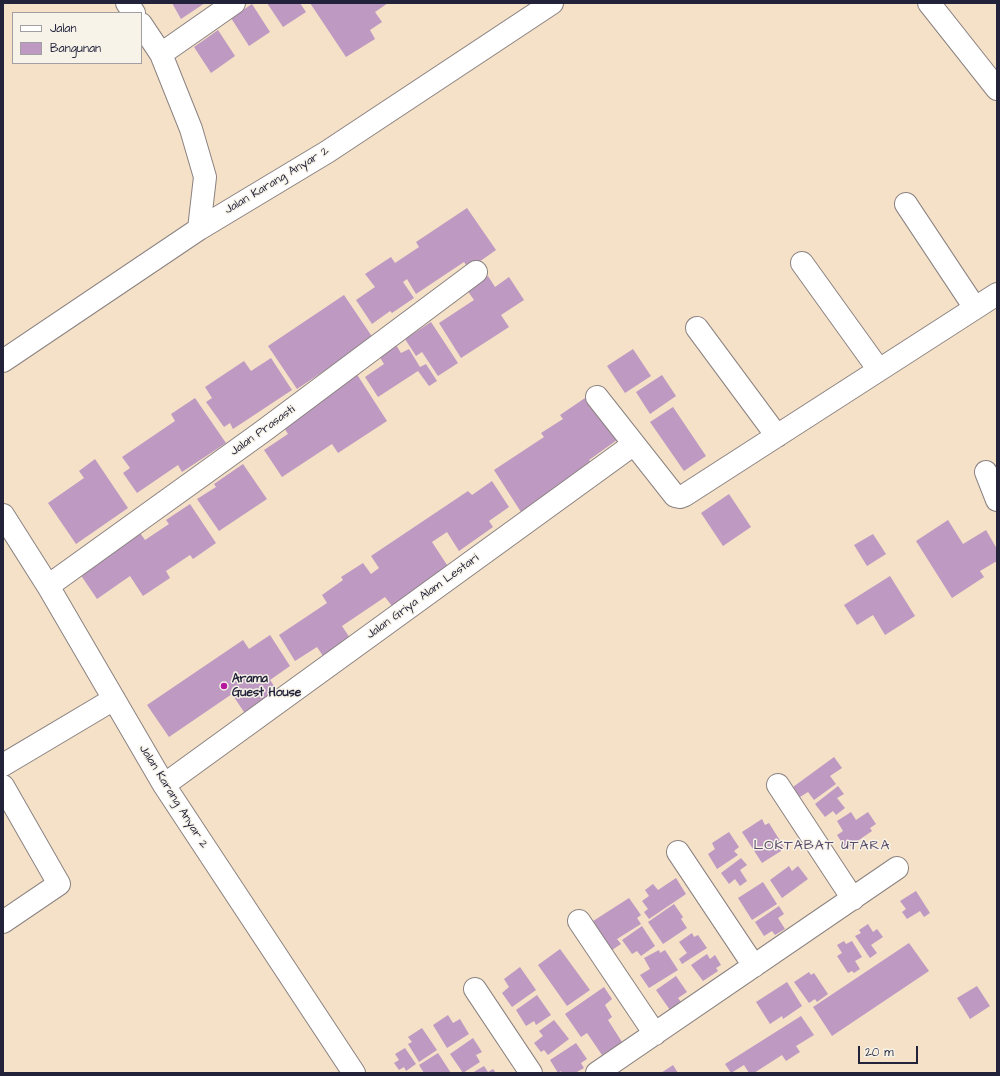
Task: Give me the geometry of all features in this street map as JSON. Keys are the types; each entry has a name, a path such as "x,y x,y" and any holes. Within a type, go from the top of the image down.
{"street":[{"path":"127,3 133,12"},
{"path":"161,54 234,3"},
{"name":"Jalan Karang Anyar 2","path":"3,361 199,229 327,152 552,3"},
{"path":"928,3 997,89"},
{"path":"142,26 161,54 191,129 205,177 199,229"},
{"path":"906,204 975,308"},
{"path":"802,263 879,370"},
{"name":"Jalan Prasasti","path":"48,586 262,432 476,272"},
{"path":"597,396 675,496 680,498 997,294"},
{"path":"697,328 777,436"},
{"name":"Jalan Griya Alam Lestari","path":"164,785 634,444"},
{"path":"986,472 997,500"},
{"name":"Jalan Karang Anyar 2","path":"3,515 48,586 164,785 354,1073"},
{"path":"3,765 114,699"},
{"path":"778,785 853,899"},
{"path":"3,786 59,884 3,922"},
{"path":"678,852 754,966"},
{"path":"597,1073 897,868"},
{"path":"579,921 655,1034"},
{"path":"475,989 531,1073"}],"building":[{"path":"172,3 205,3 181,19"},
{"path":"267,3 300,3 306,12 283,27"},
{"path":"310,3 388,3 375,12 382,22 370,30 375,39 346,57"},
{"path":"252,4 270,32 249,46 231,18"},
{"path":"218,30 235,56 211,73 194,47"},
{"path":"467,208 496,250 469,269 464,262 416,294 407,279 403,282 414,298 392,313 390,311 372,324 356,300 375,287 365,274 391,257 395,263 419,247 416,242"},
{"path":"488,276 495,287 509,277 524,300 501,315 509,327 461,358 439,323 474,300 467,290"},
{"path":"344,295 373,338 297,389 268,346"},
{"path":"431,322 458,363 438,376 422,352 416,356 405,339"},
{"path":"396,345 401,353 409,349 420,367 426,364 437,381 429,386 418,371 378,397 365,377 384,364 379,356"},
{"path":"633,349 651,376 625,393 607,366"},
{"path":"271,358 292,390 233,429 230,423 224,427 206,402 212,398 205,387 244,361 251,371"},
{"path":"356,373 387,421 338,453 332,444 282,477 264,450 288,434 283,426"},
{"path":"662,375 676,396 650,414 636,392"},
{"path":"588,396 617,440 589,460 592,465 521,512 494,470 544,437 541,433 563,419 560,415"},
{"path":"195,398 226,443 182,472 178,465 137,493 123,473 130,468 122,457 175,421 171,414"},
{"path":"673,407 706,456 684,471 650,422"},
{"path":"95,459 128,508 76,544 48,503 84,478 79,471"},
{"path":"243,464 267,499 219,531 197,499 216,487 214,484"},
{"path":"492,481 509,507 489,521 493,527 459,551 447,532 432,542 449,568 392,606 385,597 342,626 350,638 323,656 317,647 295,661 279,635 327,603 322,595 343,580 341,577 363,563 371,574 379,568 371,556 468,491 472,495"},
{"path":"729,494 751,527 723,546 701,513"},
{"path":"190,504 216,543 193,559 190,555 166,571 170,578 143,596 130,576 97,599 80,574 138,530 145,540 169,524 166,520"},
{"path":"948,520 963,544 986,530 997,549 997,561 980,571 984,577 952,598 916,541"},
{"path":"873,534 886,554 867,566 854,545"},
{"path":"890,576 915,616 885,635 873,615 857,625 844,605"},
{"name":"Arama Guest House","path":"270,635 290,666 270,680 279,693 246,715 232,694 169,737 147,705 243,640 249,649"},
{"path":"834,757 842,768 830,776 836,784 814,800 808,792 800,797 793,787"},
{"path":"838,786 844,794 837,798 845,808 836,815 833,811 825,817 815,804"},
{"path":"851,812 856,820 868,812 876,824 870,828 872,831 846,849 837,835 843,831 837,821"},
{"path":"762,819 765,825 769,823 784,847 781,851 762,863 742,832"},
{"path":"729,832 739,847 734,851 738,855 717,869 708,854 715,849 712,843"},
{"path":"741,858 747,865 740,870 747,881 740,886 735,879 729,884 721,873"},
{"path":"789,866 792,871 798,866 808,879 782,898 770,880"},
{"path":"676,878 686,894 649,919 644,912 648,909 642,901 649,896 645,890 653,884 658,890"},
{"path":"763,882 777,904 752,920 738,898"},
{"path":"916,891 930,913 924,917 920,911 907,919 902,912 906,909 900,901"},
{"path":"629,898 641,915 637,918 641,924 617,939 621,944 609,952 590,923"},
{"path":"674,904 683,917 681,919 687,928 663,944 648,922"},
{"path":"779,906 784,914 778,918 785,929 775,935 772,931 764,936 755,922"},
{"path":"868,924 873,932 877,929 883,937 871,945 877,953 870,958 855,936 861,933 859,930"},
{"path":"642,926 655,946 641,956 637,951 632,954 622,940"},
{"path":"692,933 694,937 698,935 707,948 682,964 679,959 687,953 679,942"},
{"path":"844,941 846,944 852,941 862,957 855,961 860,969 854,973 852,971 848,973 837,956 842,953 837,945"},
{"path":"909,943 929,971 832,1036 813,1007"},
{"path":"560,949 590,990 567,1006 538,965"},
{"path":"659,950 660,953 665,950 678,970 649,988 640,975 650,969 644,958"},
{"path":"707,954 710,959 715,955 721,965 716,968 718,971 703,981 691,965"},
{"path":"520,967 536,990 512,1007 502,993 509,987 504,979"},
{"path":"809,972 811,975 814,973 828,994 817,1002 815,999 809,1003 794,982"},
{"path":"676,976 687,992 678,998 681,1002 670,1010 656,990"},
{"path":"787,982 802,1006 783,1019 782,1016 770,1024 756,1002"},
{"path":"977,986 990,1006 970,1019 957,998"},
{"path":"604,987 612,999 605,1005 612,1017 608,1020 622,1042 602,1055 587,1033 581,1037 565,1014"},
{"path":"537,995 551,1015 536,1025 534,1021 526,1026 516,1010"},
{"path":"448,1015 453,1023 460,1019 469,1034 447,1048 433,1025"},
{"path":"801,1016 814,1035 796,1046 800,1052 786,1061 782,1055 754,1073 749,1073 744,1065 731,1073 725,1064"},
{"path":"554,1020 569,1039 548,1055 544,1050 541,1052 534,1043 543,1036 539,1031"},
{"path":"422,1028 437,1050 419,1062 408,1044 412,1042 408,1037"},
{"path":"473,1038 482,1052 476,1055 480,1062 463,1073 450,1054"},
{"path":"576,1043 587,1059 581,1063 584,1068 575,1073 562,1073 561,1071 558,1073 550,1060"},
{"path":"405,1048 416,1064 406,1071 404,1067 399,1070 394,1063 399,1060 395,1054"},
{"path":"438,1053 451,1073 424,1073 419,1065"},
{"path":"673,1065 678,1073 661,1073"},
{"path":"484,1066 488,1072 493,1069 496,1073 472,1073"}],"place":[{"name":"Arama Guest House","path":"224,686"}],"district":[{"name":"LOKTABAT UTARA","path":"822,846"}]}
